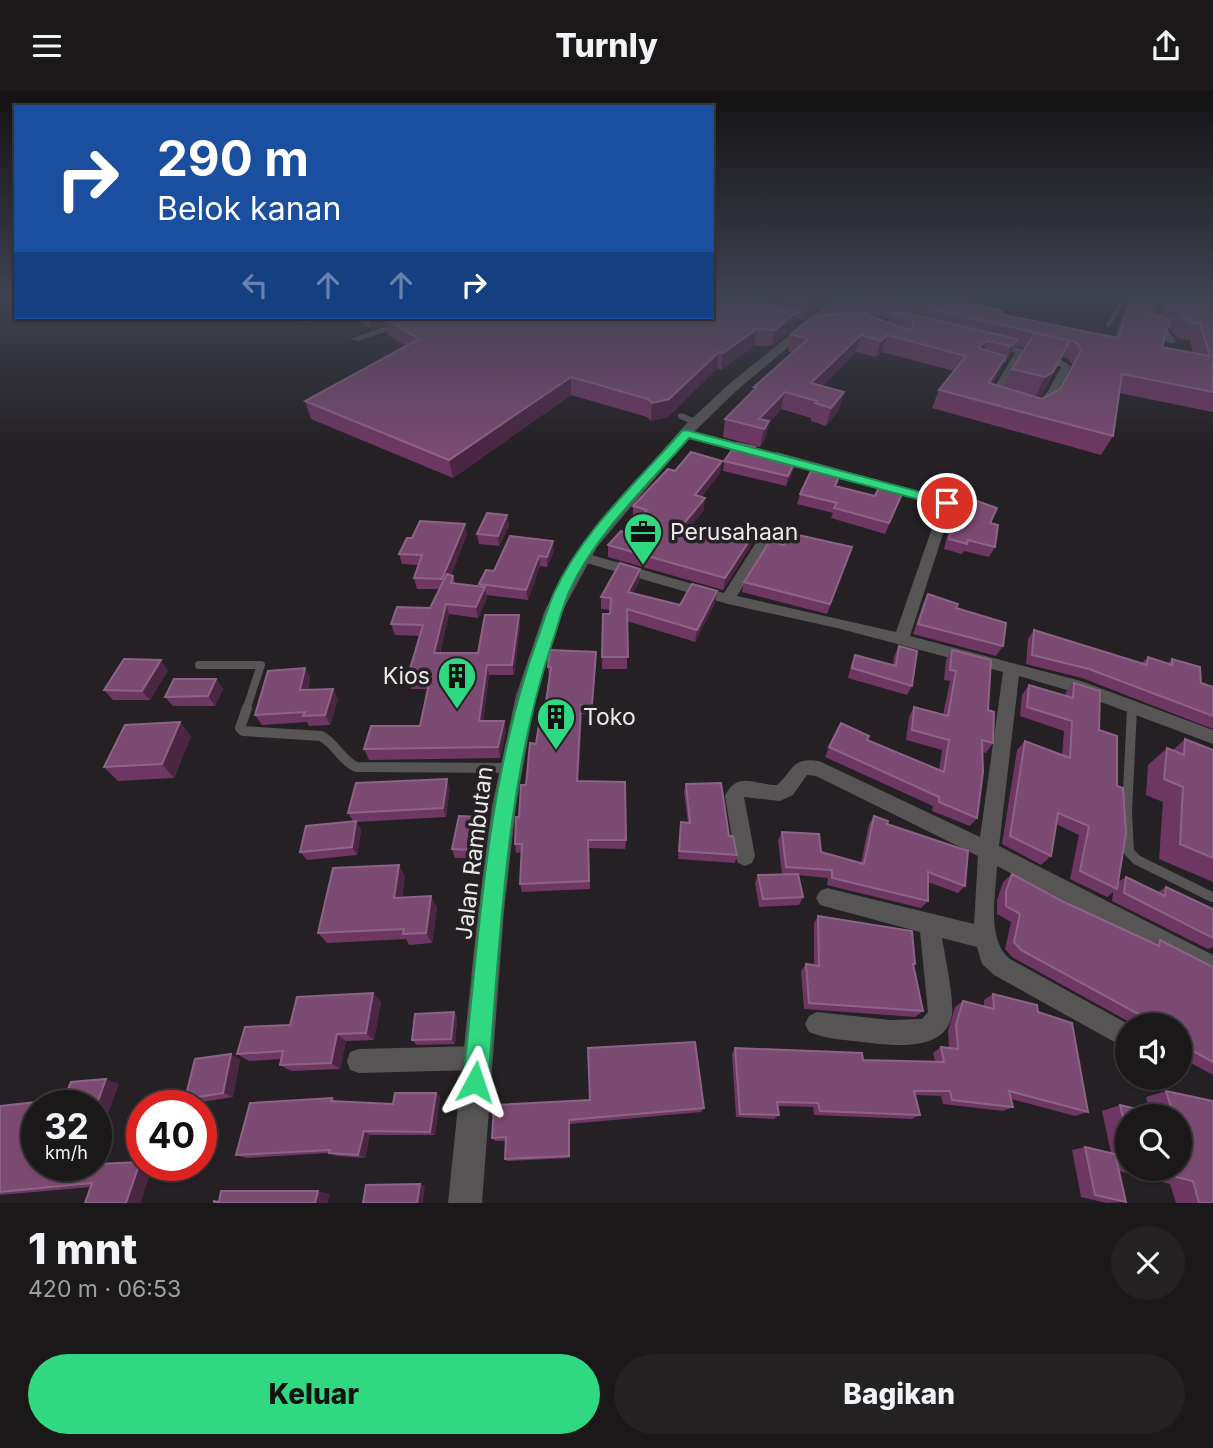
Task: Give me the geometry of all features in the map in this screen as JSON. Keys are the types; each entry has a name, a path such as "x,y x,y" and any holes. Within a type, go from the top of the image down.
{"street":[{"name":"Jalan Rambutan","path":"465,1203 491,911 510,768 535,664 561,593 581,558 604,527 688,424 780,348"},
{"path":"1008,348 1066,366 1039,409 1021,409"},
{"path":"1000,403 989,400 1004,368 1021,351"},
{"path":"688,424 947,503 901,639"},
{"path":"728,599 762,544"},
{"path":"581,558 728,599 901,639 1012,669 1132,706 1213,737"},
{"path":"1012,669 987,850 985,938 989,955 1002,967 1115,1030"},
{"path":"745,856 734,796 738,789 782,794 790,788 799,770 807,767 819,769 987,850 1213,967"},
{"path":"827,898 985,938"},
{"path":"817,1024 895,1032 924,1032 934,1025 940,1014 930,925"},
{"path":"359,1061 477,1058"}],"lane":[{"path":"200,665 261,665 240,728 243,731 326,737 343,760 356,767 510,768"},
{"path":"1132,706 1126,812 1129,852 1137,860 1212,897"}],"building":[{"path":"403,348 730,348 723,353 719,352 669,399 652,403 648,399 571,377 449,460 305,401"},
{"path":"798,348 848,348 811,383 844,392 831,408 785,392 759,419 769,421 764,429 725,419 757,387 754,387"},
{"path":"936,348 980,348 1006,356 989,383 1042,399 1060,389 1082,349 1167,348 1210,356 1207,348 1213,348 1213,392 1122,374 1113,436 939,390 966,356"},
{"path":"1025,348 1066,348 1053,372 1045,377 1012,369"},
{"path":"737,443 796,459 788,476 724,461"},
{"path":"691,452 722,461 695,495 705,498 681,527 727,541 733,530 753,535 725,578 608,545 621,531 626,533 647,510 633,506 668,469 675,471"},
{"path":"811,471 839,477 835,486 875,496 879,487 902,494 889,523 834,508 837,503 800,494"},
{"path":"963,496 997,508 990,523 998,525 995,547 968,540 967,544 949,539 956,510"},
{"path":"487,513 507,515 498,536 477,534"},
{"path":"420,521 465,524 442,579 414,578 422,555 399,554 407,538 412,538"},
{"path":"789,533 852,547 830,604 744,582 770,541 784,545"},
{"path":"510,536 553,541 547,557 539,556 526,590 479,584 486,570 494,571"},
{"path":"620,563 640,569 628,592 680,605 692,584 717,591 697,630 627,609 628,657 602,657 603,614 610,614 611,598 601,597"},
{"path":"447,574 453,576 451,583 485,587 476,607 446,604 434,653 478,653 485,615 519,615 512,665 487,665 479,721 504,721 498,747 364,749 371,726 420,726 430,679 407,679 423,625 391,624 397,607 430,608"},
{"path":"928,594 958,604 956,608 1006,623 1003,646 918,624"},
{"path":"1034,630 1147,665 1148,657 1172,665 1172,659 1200,667 1201,683 1213,687 1213,716 1089,669 1032,655"},
{"path":"899,646 917,651 912,686 852,668 855,655 896,666"},
{"path":"550,650 596,652 592,705 581,705 577,781 625,782 626,840 588,840 589,881 520,884 522,844 515,844 516,817 519,817 521,785 526,785 530,743 536,744 539,724 543,724 551,667 548,667"},
{"path":"952,650 991,660 988,710 994,712 993,743 982,740 983,772 977,818 939,802 939,797 829,747 841,723 869,736 867,740 944,772 949,740 912,730 914,707 948,716 956,671 950,670"},
{"path":"124,659 161,660 142,691 104,690"},
{"path":"305,668 300,690 333,689 325,715 303,716 305,712 255,715 268,671"},
{"path":"174,679 216,679 208,696 165,697"},
{"path":"1074,683 1100,691 1099,730 1117,736 1117,786 1123,788 1126,833 1117,889 1080,871 1089,826 1058,813 1051,856 1010,836 1025,741 1070,758 1072,721 1027,707 1029,685 1073,698"},
{"path":"180,722 162,764 104,767 125,725"},
{"path":"1185,739 1213,750 1213,858 1180,844 1183,787 1164,779 1167,748 1184,755"},
{"path":"447,779 443,808 348,813 356,783"},
{"path":"721,783 729,836 733,836 737,855 679,851 681,822 690,823 686,784"},
{"path":"459,816 478,817 472,850 452,849"},
{"path":"874,816 888,821 887,824 968,851 965,886 928,872 928,901 832,878 832,870 786,867 782,832 819,834 821,852 864,864"},
{"path":"356,821 352,847 300,852 306,826"},
{"path":"399,865 394,898 431,896 426,933 403,934 404,929 318,933 333,868"},
{"path":"798,874 803,897 763,899 758,875"},
{"path":"1012,874 1062,901 1159,946 1160,940 1213,967 1213,1062 1192,1051 1192,1013 1137,1013 1021,950 1014,942 1020,914 1006,906 1006,892"},
{"path":"1126,877 1165,896 1166,887 1213,909 1213,938 1124,893"},
{"path":"818,916 912,931 913,964 923,1011 809,1003 806,964 819,966"},
{"path":"373,993 366,1033 337,1034 331,1063 280,1065 283,1051 237,1054 245,1027 290,1025 297,997"},
{"path":"993,994 1037,1005 1038,1012 1072,1023 1088,1112 1009,1091 1013,1107 952,1100 950,1091 914,1091 920,1115 820,1111 818,1103 777,1102 779,1115 740,1114 735,1048 862,1053 863,1060 944,1062 941,1047 958,1049 956,1025 963,1001 994,1009"},
{"path":"454,1012 451,1039 412,1040 415,1014"},
{"path":"695,1042 704,1108 569,1120 569,1156 505,1159 506,1137 492,1138 494,1105 590,1100 588,1048"},
{"path":"231,1054 223,1093 217,1094 217,1090 187,1090 195,1059"},
{"path":"106,1079 102,1090 68,1090 71,1082"},
{"path":"1166,1091 1213,1101 1213,1203 1199,1203 1192,1181 1192,1104 1170,1104"},
{"path":"395,1093 436,1093 430,1132 364,1131 358,1155 329,1153 330,1150 236,1155 250,1103 332,1098 331,1101 393,1104"},
{"path":"21,1104 21,1181 112,1181 112,1163 126,1163 126,1181 134,1181 126,1203 85,1203 92,1183 0,1192 0,1106"},
{"path":"1085,1147 1115,1154 1115,1181 1121,1181 1126,1202 1095,1195"},
{"path":"420,1184 417,1203 363,1203 366,1185"},
{"path":"221,1191 318,1191 315,1203 214,1203 219,1202"}],"place":[{"name":"Perusahaan","path":"643,566"},
{"name":"Kios","path":"457,710"},
{"name":"Toko","path":"556,751"}],"route":[{"path":"475,1082 504,806 526,695 561,593 581,558 604,527 686,433 947,503"}]}
